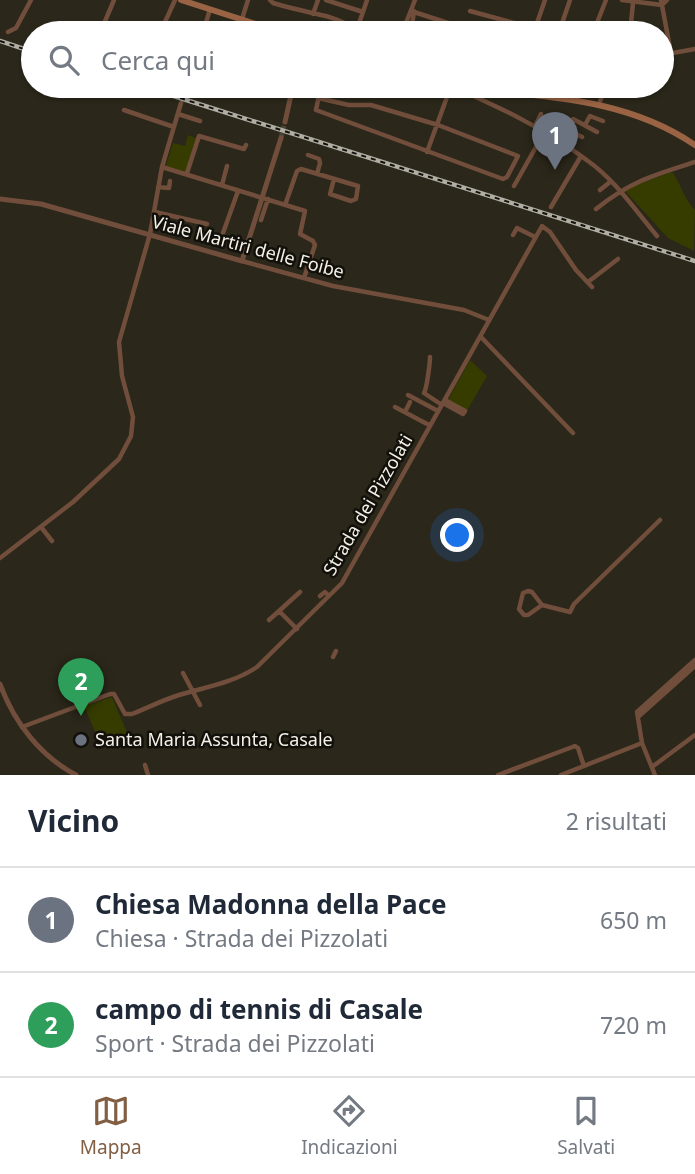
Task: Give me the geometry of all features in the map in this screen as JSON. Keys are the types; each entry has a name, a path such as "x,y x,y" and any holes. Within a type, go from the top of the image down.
{"main road":[{"path":"181,0 195,2 248,21"},
{"path":"554,98 618,108 647,118 695,145"}],"street":[{"path":"8,32 16,28 31,0"},
{"path":"105,21 114,0"},
{"path":"165,21 175,0"},
{"path":"242,19 248,0"},
{"path":"270,0 340,21"},
{"path":"313,14 318,0"},
{"path":"326,0 363,12"},
{"path":"360,21 367,0"},
{"path":"538,21 545,0"},
{"path":"563,21 570,0"},
{"path":"598,21 606,0"},
{"path":"622,0 633,3 661,3 667,0"},
{"path":"413,2 413,21"},
{"path":"406,21 413,2"},
{"path":"631,21 633,3"},
{"path":"661,3 665,21"},
{"path":"206,21 210,9"},
{"path":"470,11 507,21"},
{"path":"414,12 442,21"},
{"path":"674,52 695,49"},
{"path":"285,122 290,98"},
{"path":"318,98 349,105 371,105 438,125 518,156 503,179 316,110 318,98"},
{"path":"427,152 446,98"},
{"path":"476,98 536,126 560,141 570,143 619,190 657,236"},
{"path":"599,104 601,98"},
{"path":"0,558 73,502 119,459 131,436 133,417 121,376 119,342 150,234 162,167 181,103"},
{"path":"124,110 174,127"},
{"path":"178,114 200,121"},
{"path":"536,126 541,114"},
{"path":"585,125 590,116 603,121"},
{"path":"560,141 573,119 597,132"},
{"path":"514,186 545,131"},
{"path":"570,143 576,134 582,137"},
{"path":"187,173 199,136 244,149 247,145"},
{"path":"261,220 281,138"},
{"path":"308,155 318,159 320,163 317,174"},
{"path":"551,207 581,156"},
{"path":"596,209 619,190 636,181 695,162"},
{"path":"222,185 228,166"},
{"path":"162,167 305,212 300,234 315,245 304,278"},
{"path":"285,205 298,170 301,169 358,186 356,199 351,201 330,194 334,179"},
{"path":"158,187 169,188 170,181"},
{"path":"600,190 610,182"},
{"path":"223,233 238,191"},
{"path":"242,261 265,198"},
{"name":"Viale Martiri delle Foibe","path":"0,199 41,204 333,286 454,307 489,320"},
{"path":"155,212 206,224"},
{"name":"Strada dei Pizzolati","path":"22,727 110,694 114,694 125,714 132,714 245,675 260,664 342,583 542,226 550,232 576,270 590,285 618,259"},
{"path":"513,236 517,228 535,237"},
{"path":"481,337 553,416 573,433"},
{"path":"430,357 426,373 428,385 424,393 465,411 463,414"},
{"path":"408,395 438,411"},
{"name":"Strada dei Pizzolati","path":"405,412 410,402"},
{"name":"Strada dei Pizzolati","path":"395,407 429,425"},
{"path":"542,605 528,615 524,615 519,609 523,593 528,590 542,605 570,612 574,604 660,520"},
{"path":"41,527 52,541"},
{"path":"270,620 300,592"},
{"name":"Strada dei Pizzolati","path":"320,596 325,592 329,596"},
{"path":"279,611 297,629"},
{"path":"637,715 695,660"},
{"path":"637,715 695,666"},
{"path":"183,673 200,705"},
{"path":"0,684 22,727 42,751 59,766 76,775"},
{"path":"637,715 642,743 654,775"},
{"path":"652,767 695,735"},
{"path":"561,775 642,743"},
{"path":"498,775 575,746 584,766"},
{"path":"145,765 148,775"}],"green space":[{"path":"188,135 196,138 186,172 166,166 173,143 185,146"},
{"path":"672,172 695,210 694,251 668,238 626,192 626,188"},
{"path":"470,360 487,376 467,411 448,400"},
{"path":"112,697 129,737 101,746 84,706"}],"tunnel":[{"path":"281,138 285,122"}],"railway":[{"path":"0,41 21,48"},
{"path":"180,98 695,261"}],"place":[{"name":"Chiesa Madonna della Pace","path":"555,170"},
{"name":"campo di tennis di Casale","path":"81,716"},
{"name":"Santa Maria Assunta, Casale","path":"81,740"}]}
